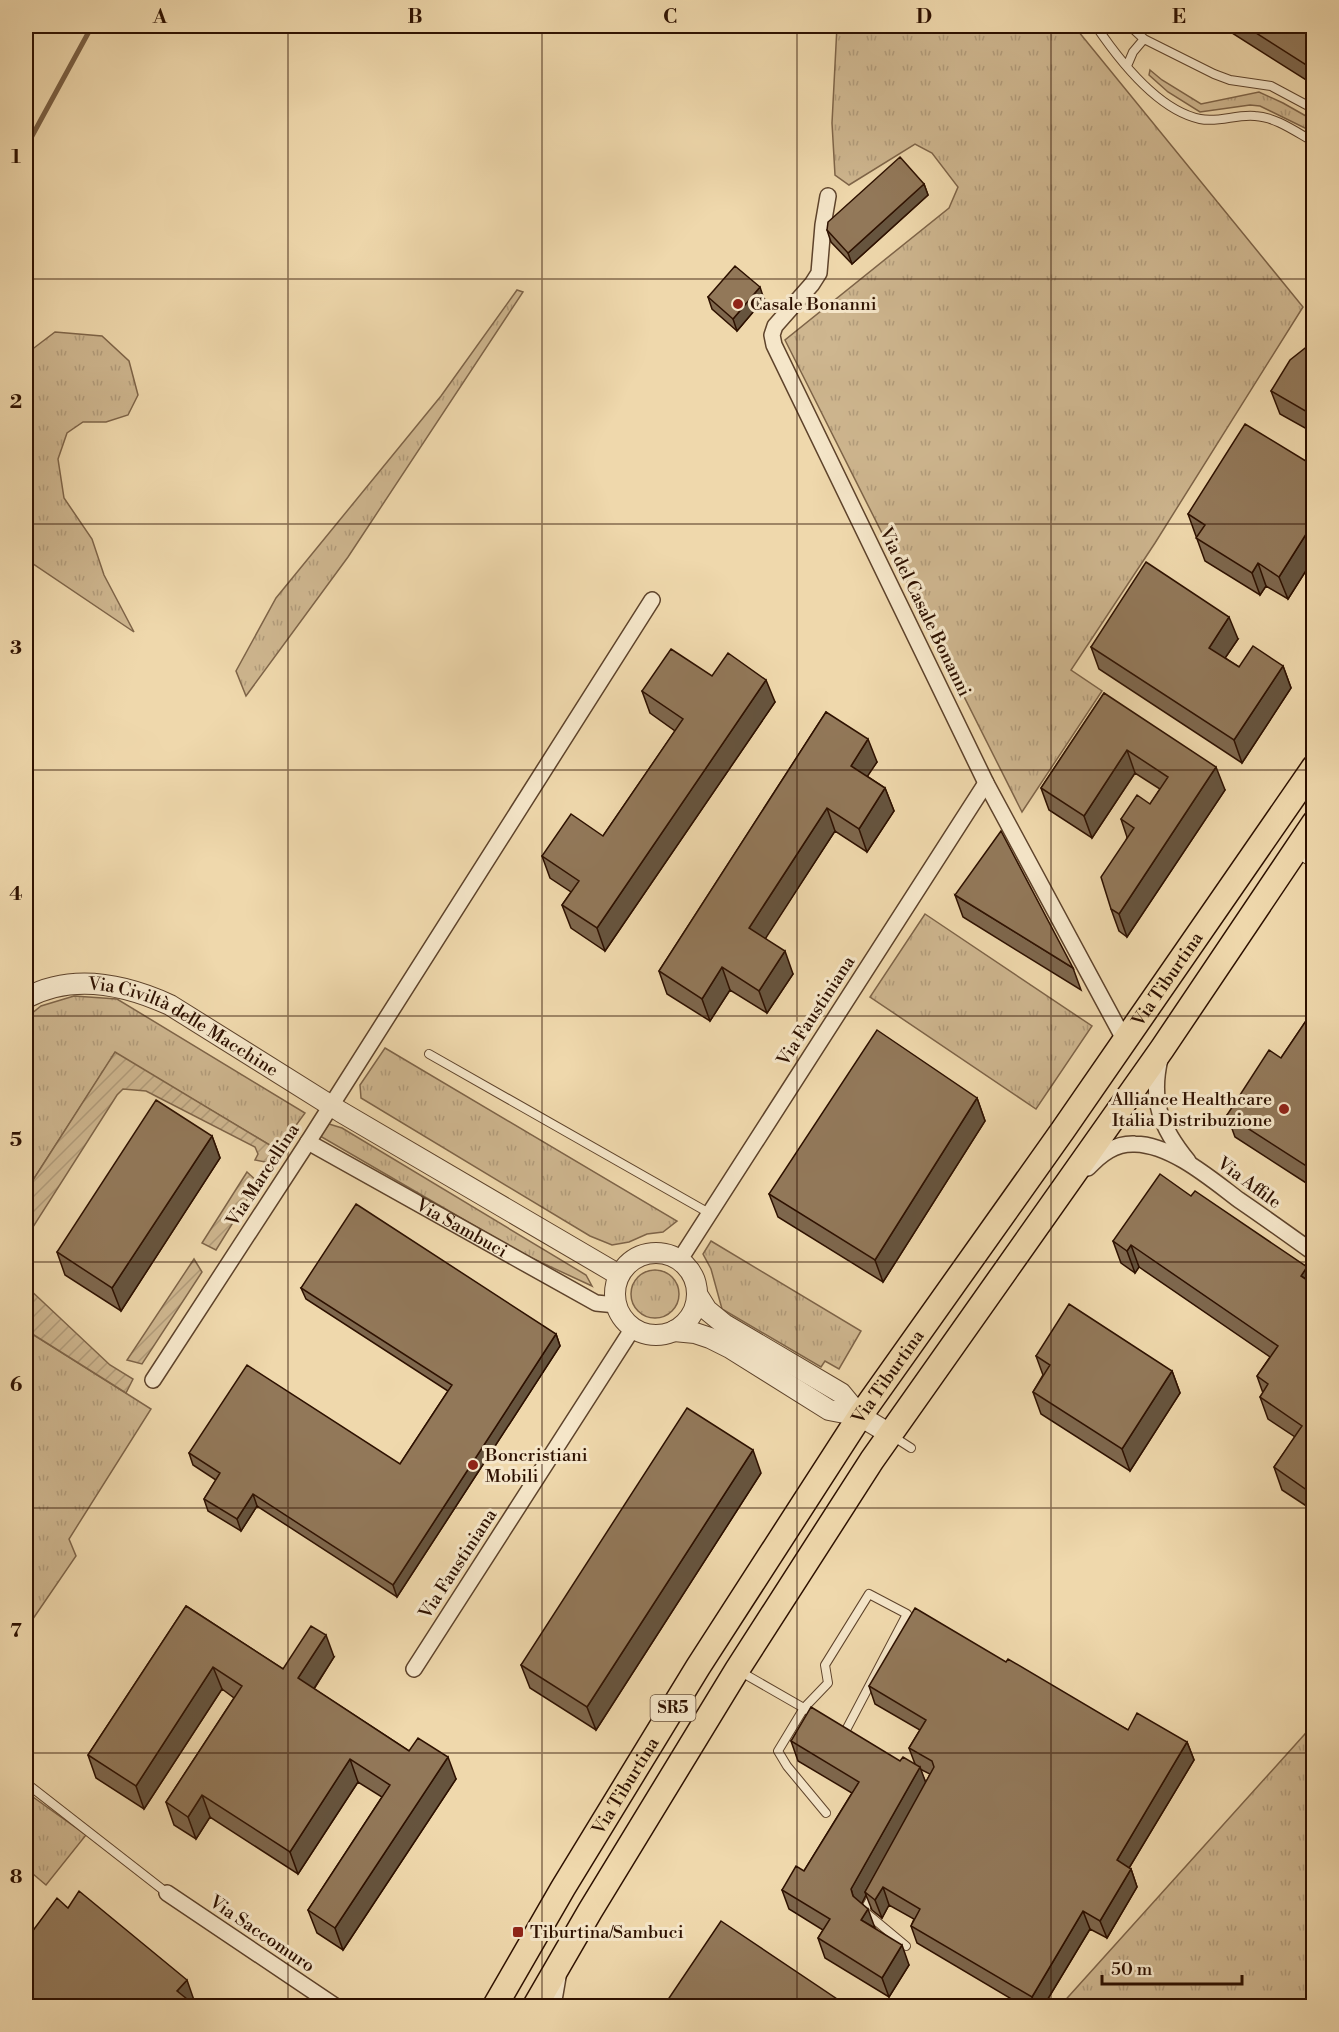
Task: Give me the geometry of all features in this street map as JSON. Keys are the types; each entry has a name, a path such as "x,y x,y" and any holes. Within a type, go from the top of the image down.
{"main road":[{"name":"Via Tiburtina","path":"495,2007 563,1888 692,1677 860,1416 1125,1041 1314,767"},
{"name":"Via Tiburtina","path":"535,2007 561,1960 737,1670 890,1434 1162,1049 1304,858 1314,824"}],"street":[{"name":"Via del Casale Bonanni","path":"828,196 819,273 775,326 772,340 986,783 1125,1041"},
{"name":"Via Marcellina","path":"153,1380 308,1142 652,600"},
{"name":"Via Faustiniana","path":"679,1261 986,783"},
{"name":"Via Civiltà delle Macchine","path":"26,998 59,986 88,983 142,993 185,1013 330,1105"},
{"name":"Via Affile","path":"1162,1049 1156,1085 1158,1108 1170,1137 1191,1166"},
{"path":"330,1105 620,1275"},
{"name":"Via Sambuci","path":"308,1142 596,1304 616,1305"},
{"name":"Via Affile","path":"1043,1216 1099,1157 1115,1147 1133,1144 1148,1146 1191,1166 1314,1253"},
{"path":"674,1331 690,1316 695,1305 697,1294 690,1271 671,1256 648,1254 636,1258 627,1265 615,1286 616,1305 624,1320 633,1328 653,1335 674,1331 695,1332 730,1348 829,1410 860,1416"},
{"path":"697,1294 707,1310 724,1324 841,1393 860,1416 890,1434"},
{"name":"Via Faustiniana","path":"414,1669 633,1328"},
{"name":"Via Saccomuro","path":"167,1893 335,2007"},
{"path":"552,2007 561,1960"}],"lane":[{"path":"1096,26 1127,66 1161,99 1192,117 1214,121 1245,116 1264,117 1314,142"},
{"path":"1130,26 1144,39 1230,80 1271,86 1314,109"},
{"path":"1127,66 1133,52 1144,39"},
{"path":"1314,280 1314,293"},
{"path":"429,1054 709,1213"},
{"path":"890,1434 911,1448"},
{"path":"826,1813 787,1766 778,1751 804,1708 828,1683 825,1665 869,1594 907,1614 849,1734 835,1726"},
{"path":"737,1670 814,1714"},
{"path":"26,1784 167,1893"},
{"path":"875,1891 864,1911 906,1946"}],"green space":[{"path":"837,26 1074,26 1303,307 1155,543 1071,670 1102,691 1022,812 785,340 949,208 958,187 932,153 915,144 849,185 835,175 832,123"},
{"path":"1150,70 1201,104 1259,92 1313,120 1313,132 1260,106 1250,105 1200,112 1168,92 1149,75"},
{"path":"517,290 523,292 348,557 246,696 236,671 276,598 441,396"},
{"path":"55,332 102,336 129,361 138,395 128,415 106,422 83,422 67,433 58,459 64,498 92,539 104,575 134,632 26,559 26,354"},
{"path":"925,914 1092,1026 1036,1109 870,997"},
{"path":"74,996 117,999 305,1113 278,1150 115,1053 26,1191 26,1018 41,1006"},
{"path":"385,1048 677,1221 663,1232 647,1234 629,1242 612,1245 590,1236 361,1098 360,1085"},
{"path":"115,1052 278,1150 270,1163 255,1160 258,1154 255,1147 146,1091 123,1089 26,1238 26,1191"},
{"path":"329,1124 342,1128 586,1275 592,1286 523,1254 320,1136"},
{"path":"247,1172 258,1182 216,1250 202,1243"},
{"path":"711,1241 861,1331 839,1369 825,1361 821,1367 722,1309 711,1269 703,1254"},
{"path":"194,1259 202,1272 142,1364 127,1360"},
{"path":"650,1270 660,1270 672,1277 679,1289 679,1299 672,1311 660,1318 650,1318 635,1307 631,1299 631,1289 642,1274"},
{"path":"26,1286 110,1365 133,1379 126,1393 26,1330"},
{"path":"26,1330 151,1409 69,1539 76,1556 26,1629"},
{"path":"1313,1725 1313,2006 1060,2006"},
{"path":"26,1792 86,1835 46,1885 26,1868"}],"building":[{"path":"1245,26 1314,26 1314,70"},
{"path":"900,157 924,184 848,253 827,230 828,222"},
{"path":"735,266 760,287 733,319 708,297"},
{"path":"1314,341 1314,416 1271,391 1290,360"},
{"path":"1245,424 1314,466 1314,534 1308,531 1279,577 1258,563 1252,573 1196,538 1205,525 1188,514"},
{"path":"1146,562 1229,617 1209,648 1239,667 1253,646 1283,666 1234,740 1091,647"},
{"path":"671,649 712,676 728,653 766,680 597,928 562,905 579,881 542,856 571,814 603,836 683,719 642,691"},
{"path":"1104,693 1216,767 1119,914 1111,909 1101,877 1134,828 1121,819 1137,795 1150,804 1168,777 1127,750 1084,816 1041,788"},
{"path":"826,712 868,739 851,766 885,788 859,829 827,808 749,928 785,951 759,991 722,967 702,999 659,971"},
{"path":"1001,831 1073,968 955,895"},
{"name":"Alliance Healthcare Italia Distribuzione","path":"1314,1009 1314,1171 1227,1115 1269,1050 1281,1058"},
{"path":"877,1030 977,1098 875,1260 769,1194"},
{"path":"156,1100 212,1136 112,1288 57,1252"},
{"path":"1160,1174 1191,1196 1195,1191 1307,1267 1301,1276 1314,1285 1314,1495 1274,1467 1302,1426 1260,1397 1268,1384 1257,1376 1278,1346 1131,1245 1127,1251 1113,1241"},
{"path":"356,1204 556,1334 393,1585 253,1494 237,1519 204,1499 220,1473 189,1453 247,1365 400,1464 452,1385 301,1288"},
{"path":"1069,1304 1172,1371 1122,1449 1033,1392 1050,1365 1036,1356"},
{"path":"687,1408 753,1450 587,1707 521,1665"},
{"path":"186,1606 283,1669 311,1626 326,1635 298,1678 409,1751 418,1738 448,1757 335,1928 308,1910 390,1785 350,1759 290,1852 202,1795 188,1817 166,1802 242,1686 213,1667 136,1786 88,1755"},
{"path":"915,1608 1006,1662 1008,1659 1128,1730 1137,1713 1187,1742 1117,1860 1131,1869 1100,1921 1083,1911 1032,1997 911,1926 920,1909 883,1887 875,1900 865,1892 934,1767 932,1761 909,1748 926,1720 869,1686"},
{"path":"811,1707 900,1761 903,1757 920,1767 851,1889 853,1896 868,1909 861,1920 902,1945 882,1978 818,1938 830,1919 782,1890 796,1866 804,1871 859,1782 791,1741"},
{"path":"79,1891 187,1980 177,1991 197,2007 26,2007 26,1940 57,1898 68,1908"},
{"path":"721,1921 849,2007 663,2007"}],"waterway":[{"path":"26,147 92,26"}],"place":[{"name":"Casale Bonanni","path":"738,304"},
{"name":"Alliance Healthcare Italia Distribuzione","path":"1284,1109"},
{"name":"Boncristiani Mobili","path":"473,1465"},
{"name":"Tiburtina/Sambuci","path":"518,1932"}]}
